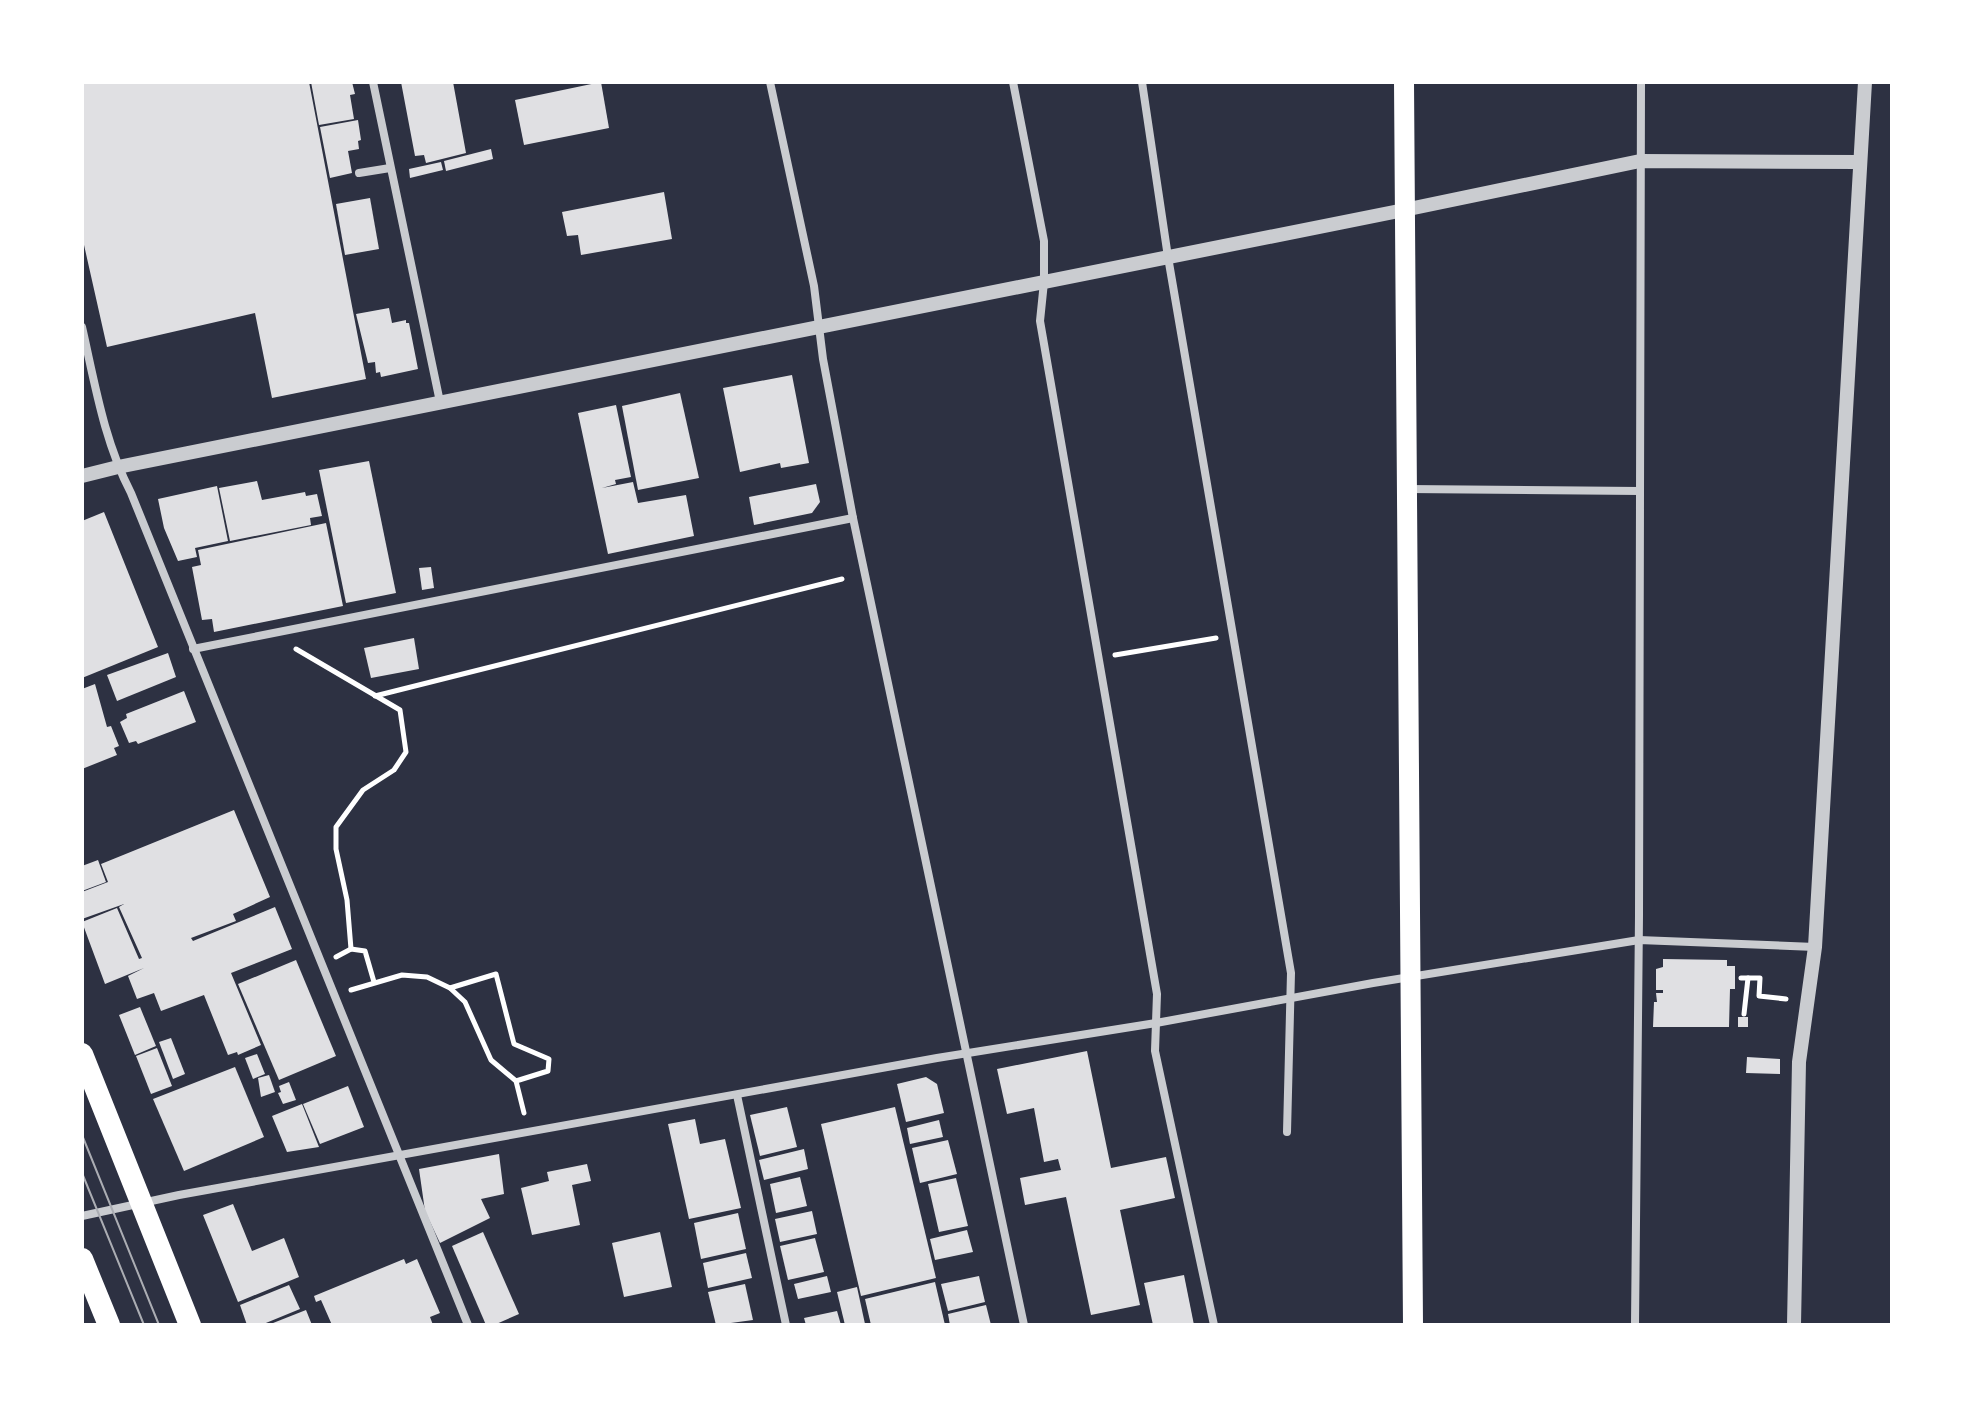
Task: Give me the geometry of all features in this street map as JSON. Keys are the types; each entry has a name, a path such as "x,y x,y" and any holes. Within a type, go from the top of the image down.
{"highway":[{"path":"82,1054 190,1325"},
{"path":"82,1259 109,1325"}],"main road":[{"path":"1404,82 1413,1325"}],"street":[{"path":"373,82 440,402"},
{"path":"770,82 814,286 853,518 1024,1325"},
{"path":"1013,82 1044,241 1040,321 1157,994 1155,1051 1214,1325"},
{"path":"1142,82 1168,257 1291,973 1287,1132"},
{"path":"1635,1325 1641,82"},
{"path":"1794,1325 1799,1062 1815,947 1865,82"},
{"path":"82,476 1640,161 1860,162"},
{"path":"359,173 390,168"},
{"path":"82,327 108,440 118,467 468,1325"},
{"path":"1406,489 1640,491"},
{"path":"193,649 853,518"},
{"path":"82,1216 141,1202 967,1053 1639,940 1815,947"},
{"path":"737,1095 786,1325"}],"path":[{"path":"375,696 842,579"},
{"path":"270,634 400,710 406,752 394,770 363,790 336,827 336,849 347,900 351,949"},
{"path":"1099,658 1234,634"},
{"path":"321,965 351,949 365,951 374,982"},
{"path":"450,988 496,974 514,1044 549,1059 548,1071 516,1081"},
{"path":"333,995 402,975 427,977 450,988 465,1002 491,1060 516,1081 524,1114"},
{"path":"1744,1014 1744,978 1760,978 1759,996 1807,1001"}],"building":[{"path":"82,82 309,82 366,379 272,398 255,313 107,347 82,236"},
{"path":"311,82 352,82 355,94 350,95 354,119 319,125"},
{"path":"401,82 453,82 466,153 426,163 424,155 415,156"},
{"path":"601,82 609,128 524,145 515,100"},
{"path":"358,120 359,149 348,151 352,173 330,178 320,127"},
{"path":"491,149 493,159 446,171 444,161"},
{"path":"441,162 443,170 410,178 409,169"},
{"path":"664,192 672,239 581,255 578,235 567,236 562,212"},
{"path":"370,198 379,249 345,255 336,204"},
{"path":"389,308 392,323 406,320 409,323 418,369 381,377 380,372 376,373 375,362 368,363 356,314"},
{"path":"792,375 809,463 781,468 780,463 740,472 723,388"},
{"path":"680,393 699,478 638,490 622,406"},
{"path":"616,405 631,477 615,480 616,484 602,488 633,482 638,503 686,495 694,536 608,554 578,413"},
{"path":"369,461 396,593 346,603 319,470"},
{"path":"257,481 262,500 305,492 306,496 317,494 322,516 310,518 311,525 230,541 219,488"},
{"path":"816,484 820,502 812,513 754,525 749,497"},
{"path":"217,486 228,541 195,548 197,557 178,561 164,528 158,499"},
{"path":"104,512 158,647 82,678 82,521"},
{"path":"326,523 343,606 214,632 212,619 202,620 192,567 201,565 198,550"},
{"path":"431,567 434,588 422,590 419,568"},
{"path":"414,638 419,669 371,678 364,648"},
{"path":"168,653 176,677 117,701 107,675"},
{"path":"95,684 107,727 111,726 119,746 114,748 117,755 82,769 82,689"},
{"path":"184,691 196,722 138,744 136,741 129,743 120,722 127,718 126,714"},
{"path":"234,810 270,897 233,914 236,921 191,938 193,941 275,907 292,949 231,973 261,1045 238,1055 237,1052 228,1055 204,995 161,1011 154,993 137,999 128,976 144,968 105,984 82,922 117,908 139,959 142,958 119,907 124,904 82,919 82,892 108,882 101,864"},
{"path":"98,860 106,882 82,891 82,866"},
{"path":"1663,959 1727,960 1727,966 1735,966 1735,989 1730,989 1729,1027 1653,1027 1656,993 1663,993 1663,990 1656,990 1656,969 1663,967"},
{"path":"296,960 336,1056 279,1080 238,984"},
{"path":"140,1007 156,1046 135,1055 119,1015"},
{"path":"1738,1017 1748,1017 1748,1027 1738,1027"},
{"path":"171,1038 185,1074 173,1079 159,1042"},
{"path":"157,1048 172,1086 151,1094 136,1056"},
{"path":"1087,1051 1111,1168 1166,1157 1175,1198 1120,1210 1140,1305 1091,1315 1066,1197 1025,1205 1020,1178 1061,1170 1058,1159 1044,1162 1034,1108 1007,1114 997,1069"},
{"path":"257,1054 265,1074 253,1079 245,1058"},
{"path":"1747,1057 1780,1059 1780,1074 1746,1073"},
{"path":"235,1067 264,1137 184,1171 153,1099"},
{"path":"269,1075 275,1092 261,1097 258,1078"},
{"path":"926,1077 937,1084 944,1113 906,1122 897,1084"},
{"path":"289,1082 296,1100 283,1104 278,1093 281,1092 279,1086"},
{"path":"348,1086 364,1127 320,1144 303,1104"},
{"path":"302,1104 319,1147 287,1152 272,1116"},
{"path":"787,1107 797,1147 760,1156 750,1115"},
{"path":"895,1107 936,1278 861,1296 821,1124"},
{"path":"695,1119 700,1144 725,1139 741,1208 689,1219 668,1124"},
{"path":"939,1120 943,1137 910,1144 907,1128"},
{"path":"948,1140 957,1174 920,1183 912,1148"},
{"path":"804,1149 808,1169 764,1180 759,1160"},
{"path":"499,1154 504,1194 481,1199 490,1218 440,1243 425,1211 419,1169"},
{"path":"587,1164 591,1181 572,1185 580,1225 532,1235 521,1188 549,1181 547,1172"},
{"path":"800,1177 807,1206 776,1213 770,1184"},
{"path":"956,1178 968,1226 939,1232 928,1184"},
{"path":"233,1204 252,1251 284,1238 299,1277 238,1302 203,1215"},
{"path":"812,1211 817,1234 780,1242 775,1219"},
{"path":"738,1213 746,1249 701,1259 694,1223"},
{"path":"967,1230 973,1252 935,1260 930,1239"},
{"path":"483,1232 519,1314 494,1325 486,1325 452,1246"},
{"path":"660,1232 672,1287 624,1297 612,1243"},
{"path":"815,1238 824,1272 788,1280 780,1246"},
{"path":"746,1253 752,1278 708,1288 703,1263"},
{"path":"404,1259 406,1264 417,1259 440,1313 430,1317 433,1325 332,1325 321,1300 316,1302 314,1296"},
{"path":"1184,1275 1194,1325 1153,1325 1144,1283"},
{"path":"827,1276 831,1292 798,1299 794,1284"},
{"path":"979,1276 985,1302 948,1311 941,1284"},
{"path":"935,1282 945,1325 871,1325 865,1299"},
{"path":"745,1284 753,1320 716,1325 708,1292"},
{"path":"289,1285 300,1309 261,1325 247,1325 240,1305"},
{"path":"857,1287 865,1324 845,1325 837,1292"},
{"path":"986,1305 991,1325 950,1325 948,1314"},
{"path":"306,1310 312,1325 268,1325"},
{"path":"837,1311 841,1325 806,1325 804,1318"}],"tram line":[{"path":"82,1135 159,1325"},
{"path":"82,1173 144,1325"}]}
